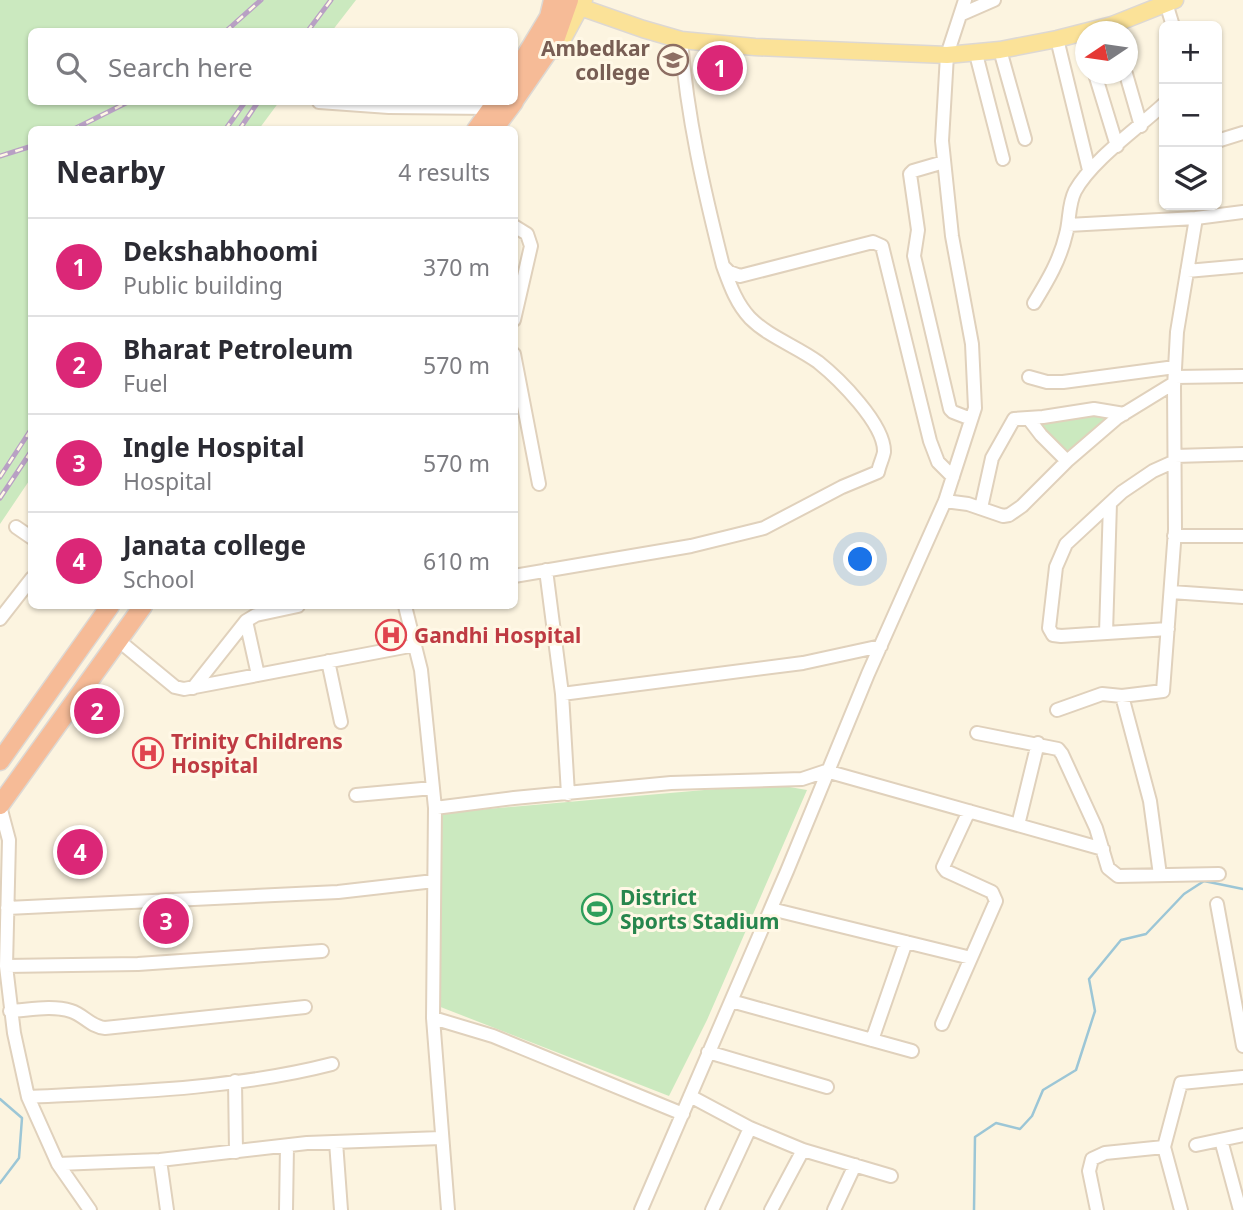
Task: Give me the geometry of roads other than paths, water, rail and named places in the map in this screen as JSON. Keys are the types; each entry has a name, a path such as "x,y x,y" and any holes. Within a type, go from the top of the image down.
{"highway":[{"path":"518,68 549,17 553,0"},
{"path":"518,95 578,2"},
{"path":"479,126 494,105"},
{"path":"496,126 511,105"},
{"path":"0,761 108,609"},
{"path":"0,806 141,609"}],"main road":[{"path":"1128,21 1170,1"},
{"path":"507,126 551,60 578,2 681,40 755,47 947,55 976,54 1075,37"}],"street":[{"path":"642,1210 771,909 826,771 945,501 975,408 972,344 952,236 942,141 947,55 965,0"},
{"path":"962,14 994,0"},
{"path":"1170,1 1172,21"},
{"path":"1058,39 1089,170"},
{"path":"518,575 691,546 764,528 842,487 877,472 884,451 878,432 856,398 817,362 751,319 733,295 698,167 683,78 681,40"},
{"path":"1000,50 1025,139"},
{"path":"976,54 1003,159"},
{"path":"1099,84 1117,146"},
{"path":"1129,84 1141,126"},
{"path":"361,105 494,105"},
{"path":"1034,303 1056,266 1068,225 1070,201 1089,170 1159,109"},
{"path":"1222,139 1243,132"},
{"path":"944,162 910,174 918,230 914,256 950,408 953,412 971,418"},
{"path":"1068,225 1196,218 1214,210 1243,212"},
{"path":"1056,710 1102,694 1122,696 1163,691 1174,536 1177,332 1196,218"},
{"path":"518,228 527,234 531,246 518,303"},
{"path":"723,266 729,272 740,276 873,242 882,246 930,441 938,462 953,477"},
{"path":"1187,271 1243,267"},
{"path":"518,375 539,484"},
{"path":"945,501 981,508 1003,516 1009,515 1022,506 1067,461 1175,375"},
{"path":"1029,377 1047,382 1063,382 1175,375 1243,376"},
{"path":"981,508 988,471 1010,421 1018,417 1094,409 1124,414"},
{"path":"1028,418 1067,461"},
{"path":"1168,629 1053,635 1049,623 1058,557 1066,544 1110,503 1138,480 1174,458 1243,454"},
{"path":"1106,633 1110,503"},
{"path":"16,527 28,535"},
{"path":"1174,536 1243,536"},
{"path":"546,570 562,694 568,794"},
{"path":"0,620 28,583"},
{"path":"1171,592 1243,597"},
{"path":"193,688 246,621 263,613 283,609"},
{"path":"406,609 421,670 435,808 433,1018 448,1210"},
{"path":"246,621 258,675"},
{"path":"118,640 176,687 193,688 415,645"},
{"path":"562,694 803,663 881,646"},
{"path":"328,661 341,722"},
{"path":"1122,696 1150,801 1160,876"},
{"path":"977,733 1058,748 1096,828 1108,868 1118,876 1219,874"},
{"path":"1018,825 1038,743"},
{"path":"435,808 671,783 802,779 826,771 1103,849"},
{"path":"356,795 433,788"},
{"path":"0,806 9,840 6,966 10,1012 28,1097 58,1164 90,1210"},
{"path":"942,1024 995,905 992,892 946,871 943,867 969,811"},
{"path":"7,908 338,892 434,881"},
{"path":"1217,904 1243,1046"},
{"path":"771,909 971,958"},
{"path":"872,1040 906,942"},
{"path":"6,966 138,964 322,951"},
{"path":"731,1001 912,1051"},
{"path":"10,1012 65,1010 81,1015 93,1025 105,1028 305,1007"},
{"path":"433,1018 493,1036 683,1114"},
{"path":"708,1052 827,1087"},
{"path":"28,1097 118,1092 283,1076 332,1064"},
{"path":"1181,1210 1164,1147 1181,1083 1243,1077"},
{"path":"235,1081 236,1152"},
{"path":"690,1096 750,1128 803,1150 891,1176"},
{"path":"712,1210 750,1128"},
{"path":"1196,1145 1243,1135"},
{"path":"58,1164 160,1160 337,1142 441,1138"},
{"path":"1221,1140 1238,1187 1240,1210"},
{"path":"337,1142 341,1210"},
{"path":"286,1210 287,1146"},
{"path":"1097,1210 1089,1171 1092,1159 1105,1153 1164,1147"},
{"path":"771,1210 803,1150"},
{"path":"160,1160 167,1210"},
{"path":"834,1210 855,1165"}],"waterway":[{"path":"974,1210 975,1137 996,1123 1020,1129 1032,1116 1043,1090 1076,1070 1095,1011 1089,979 1121,940 1146,934 1184,894 1204,881 1243,889"},
{"path":"0,1099 22,1118 19,1158 0,1183"}],"railway":[{"path":"230,28 261,0"},
{"path":"310,28 331,0"},
{"path":"80,126 122,105"},
{"path":"228,126 243,105"},
{"path":"242,126 256,105"},
{"path":"0,156 28,147"},
{"path":"0,477 28,434"},
{"path":"0,498 28,456"}],"place":[{"name":"Ambedkar college","path":"673,60"},
{"name":"Dekshabhoomi","path":"720,68"},
{"name":"Gandhi Hospital","path":"391,635"},
{"name":"Bharat Petroleum","path":"97,711"},
{"name":"Trinity Childrens Hospital","path":"148,753"},
{"name":"Janata college","path":"80,852"},
{"name":"District Sports Stadium","path":"597,909"},
{"name":"Ingle Hospital","path":"166,921"}]}
